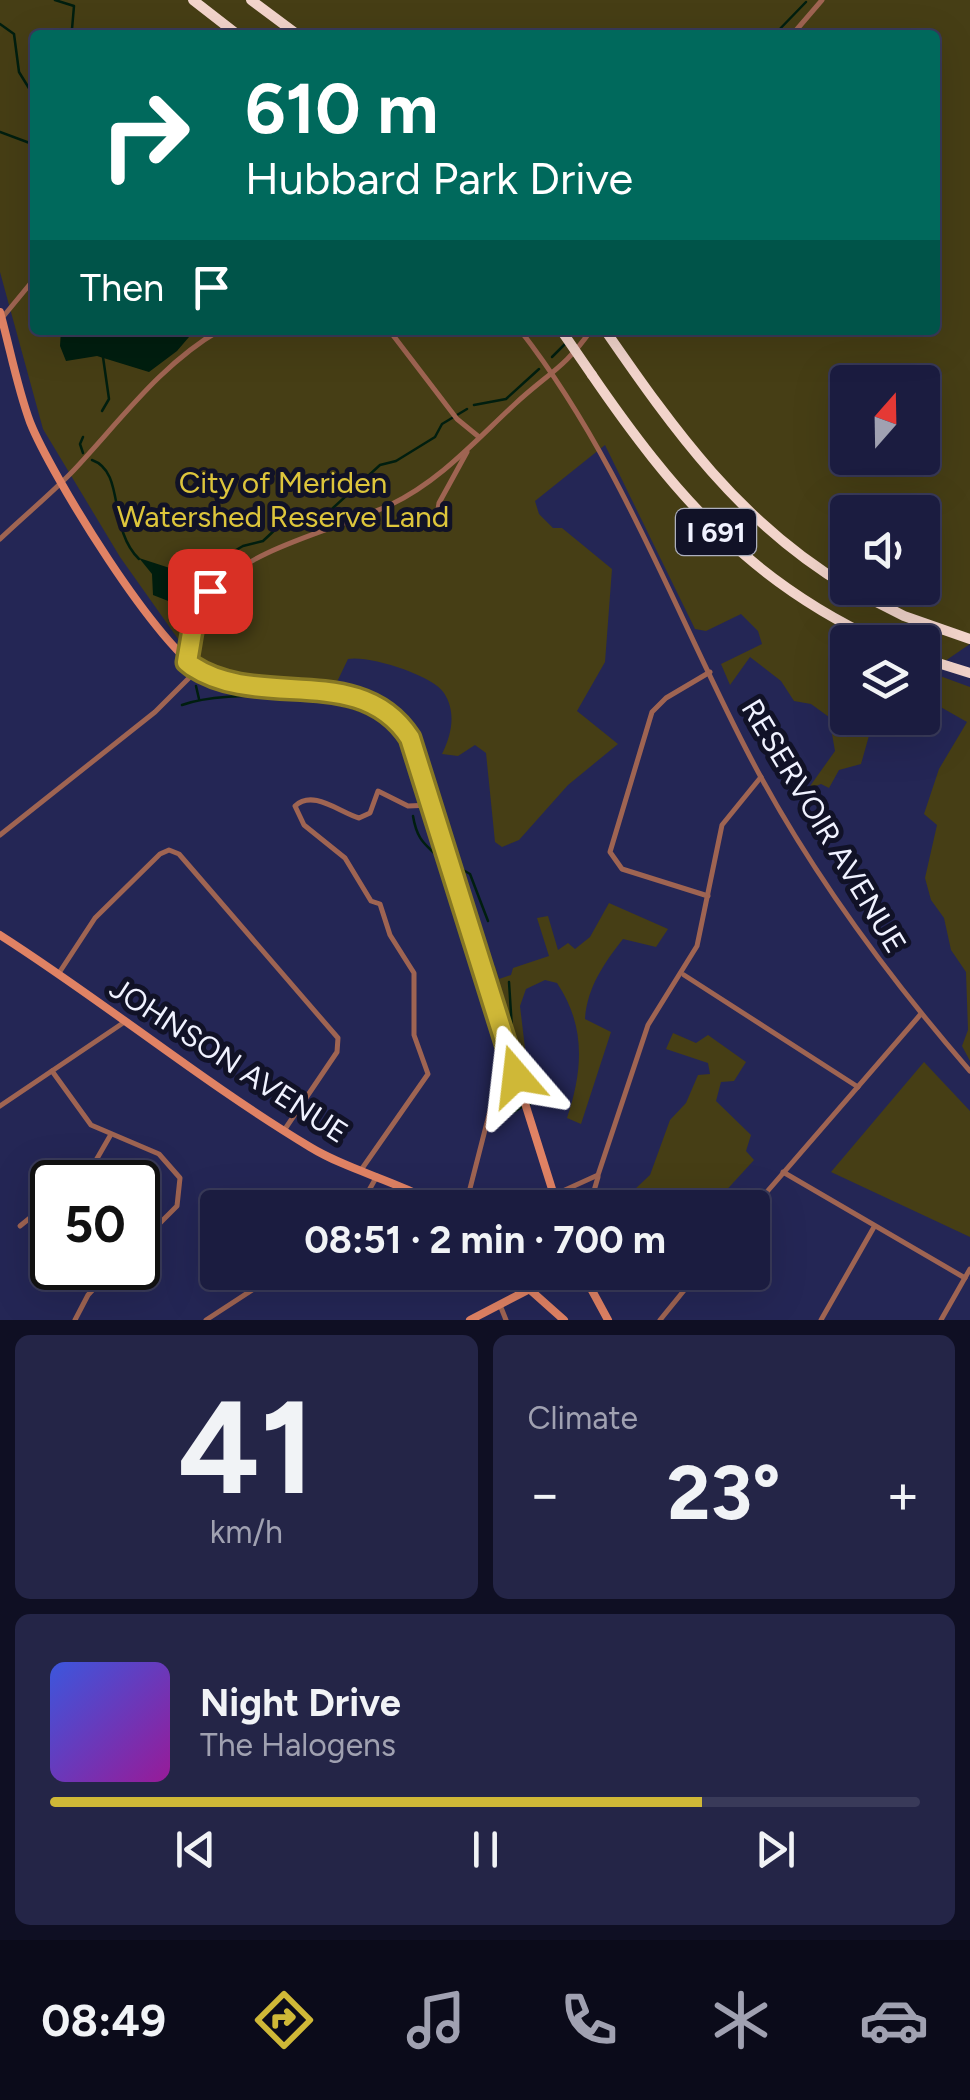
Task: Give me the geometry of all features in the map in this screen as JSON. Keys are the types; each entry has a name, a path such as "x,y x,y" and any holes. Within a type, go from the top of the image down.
{"highway":[{"path":"193,0 232,30"},
{"path":"251,0 291,30"},
{"name":"I 691","path":"565,335 671,485 718,534 801,598 851,625"},
{"name":"I 691","path":"608,335 684,443 728,494 788,547 830,575"},
{"name":"I 691","path":"883,605 970,639"},
{"path":"940,664 970,673"}],"main road":[{"path":"1,315 31,424 130,591 187,662 197,670 237,684 346,694 374,702 394,716 410,738 434,804 552,1190"},
{"name":"JOHNSON AVENUE","path":"0,935 59,973 123,1024 314,1149 405,1190"},
{"path":"470,1320 528,1290 564,1320"},
{"path":"592,1290 608,1320"}],"street":[{"path":"796,30 822,0"},
{"path":"1,315 30,283"},
{"path":"0,539 135,402 188,352 213,335"},
{"path":"393,335 457,419 479,438"},
{"name":"RESERVOIR AVENUE","path":"524,335 600,446 761,777 858,934 970,1072"},
{"path":"187,662 198,609 220,583 260,559 409,495 572,359 588,335"},
{"path":"437,516 439,503 468,449"},
{"path":"0,835 155,712 197,670"},
{"path":"708,896 622,869 612,860 611,844 652,712 666,698 710,672"},
{"path":"594,1190 648,1024 683,974 697,946 722,825 761,777"},
{"path":"361,1170 428,1074 414,1036 416,981 390,935 380,904 371,901 338,850 304,826 295,806 312,798 359,818 370,813 378,791 408,806 434,804"},
{"path":"59,973 101,912 160,854 174,851 338,1038 337,1052 285,1129"},
{"path":"683,974 858,1087"},
{"path":"768,1190 920,1014"},
{"path":"0,1106 123,1024"},
{"path":"52,1072 88,1123 110,1136 160,1154 180,1178 177,1206 160,1223"},
{"path":"470,1190 495,1091"},
{"path":"97,1160 110,1136"},
{"path":"784,1172 965,1278"},
{"path":"565,1190 598,1175"},
{"path":"369,1190 377,1176"},
{"path":"20,1226 30,1218"},
{"path":"820,1320 874,1226"},
{"path":"940,1320 970,1269"},
{"path":"76,1320 93,1290"},
{"path":"206,1320 252,1290"},
{"path":"660,1320 685,1290"},
{"path":"500,1305 506,1320"}],"green space":[{"name":"City of Meriden Watershed Reserve Land","path":"0,0 970,0 970,644 940,664 940,625 830,625 830,723 829,717 811,704 794,701 781,681 750,657 730,685 721,664 762,644 758,631 741,614 706,631 695,629 605,445 535,501 539,514 553,528 562,528 612,569 605,662 577,711 618,744 568,785 519,840 502,847 495,842 486,753 475,745 458,756 442,754 451,716 448,701 438,686 370,660 348,659 336,684 234,674 210,667 183,646 120,557 43,429 0,272"},
{"name":"City of Meriden Watershed Reserve Land","path":"940,676 970,687 970,1061 962,1046 968,1030 966,972 951,950 944,918 931,900 925,878 937,825 924,814 939,769 967,722 940,707"},
{"name":"City of Meriden Watershed Reserve Land","path":"832,735 869,735 861,764 839,770 829,788 821,784 808,789 835,751"},
{"path":"609,903 668,929 656,947 623,939 593,986 585,1019 611,1032 581,1124 567,1118 579,1049 573,1015 557,983 545,980 526,989 520,1006 529,1082 524,1079 489,967 495,966 499,979 511,975 513,968 549,956 537,918 548,916 558,950 568,943 575,949 590,937"},
{"path":"673,1033 696,1043 708,1035 746,1062 734,1081 721,1082 716,1101 751,1135 746,1151 754,1160 727,1190 634,1190 650,1175 670,1120 686,1103 698,1075 710,1074 708,1063 666,1049"},
{"path":"924,1062 970,1111 970,1237 831,1172"}],"shaded area":[{"path":"61,335 191,335 149,372 97,356 66,361"},
{"path":"139,558 182,572 200,569 189,602 181,606 153,595 152,574"}],"waterway":[{"path":"55,0 74,6 74,30"},
{"path":"779,30 806,2"},
{"path":"0,24 14,34 19,72 30,90"},
{"path":"0,132 30,143"},
{"path":"552,357 565,344"},
{"path":"102,411 109,399 103,357"},
{"path":"474,405 506,399 539,369"},
{"path":"196,569 199,563 210,565 243,546 263,541 278,527 322,518 380,465 396,461 435,437 442,424 467,409"},
{"path":"83,437 83,453"},
{"path":"92,460 109,476 123,532 139,559"},
{"path":"183,607 183,641"},
{"path":"196,686 199,699"},
{"path":"182,705 258,696 350,707 374,717 397,736 408,759 416,793"},
{"path":"413,816 419,836 445,870"},
{"path":"463,870 470,874 488,921"},
{"path":"509,982 512,1029 530,1104"},
{"path":"512,1113 522,1107"}],"route":[{"path":"210,591 193,623 187,662 192,666 208,676 237,684 360,697 384,708 403,726 426,776 516,1076"}]}
